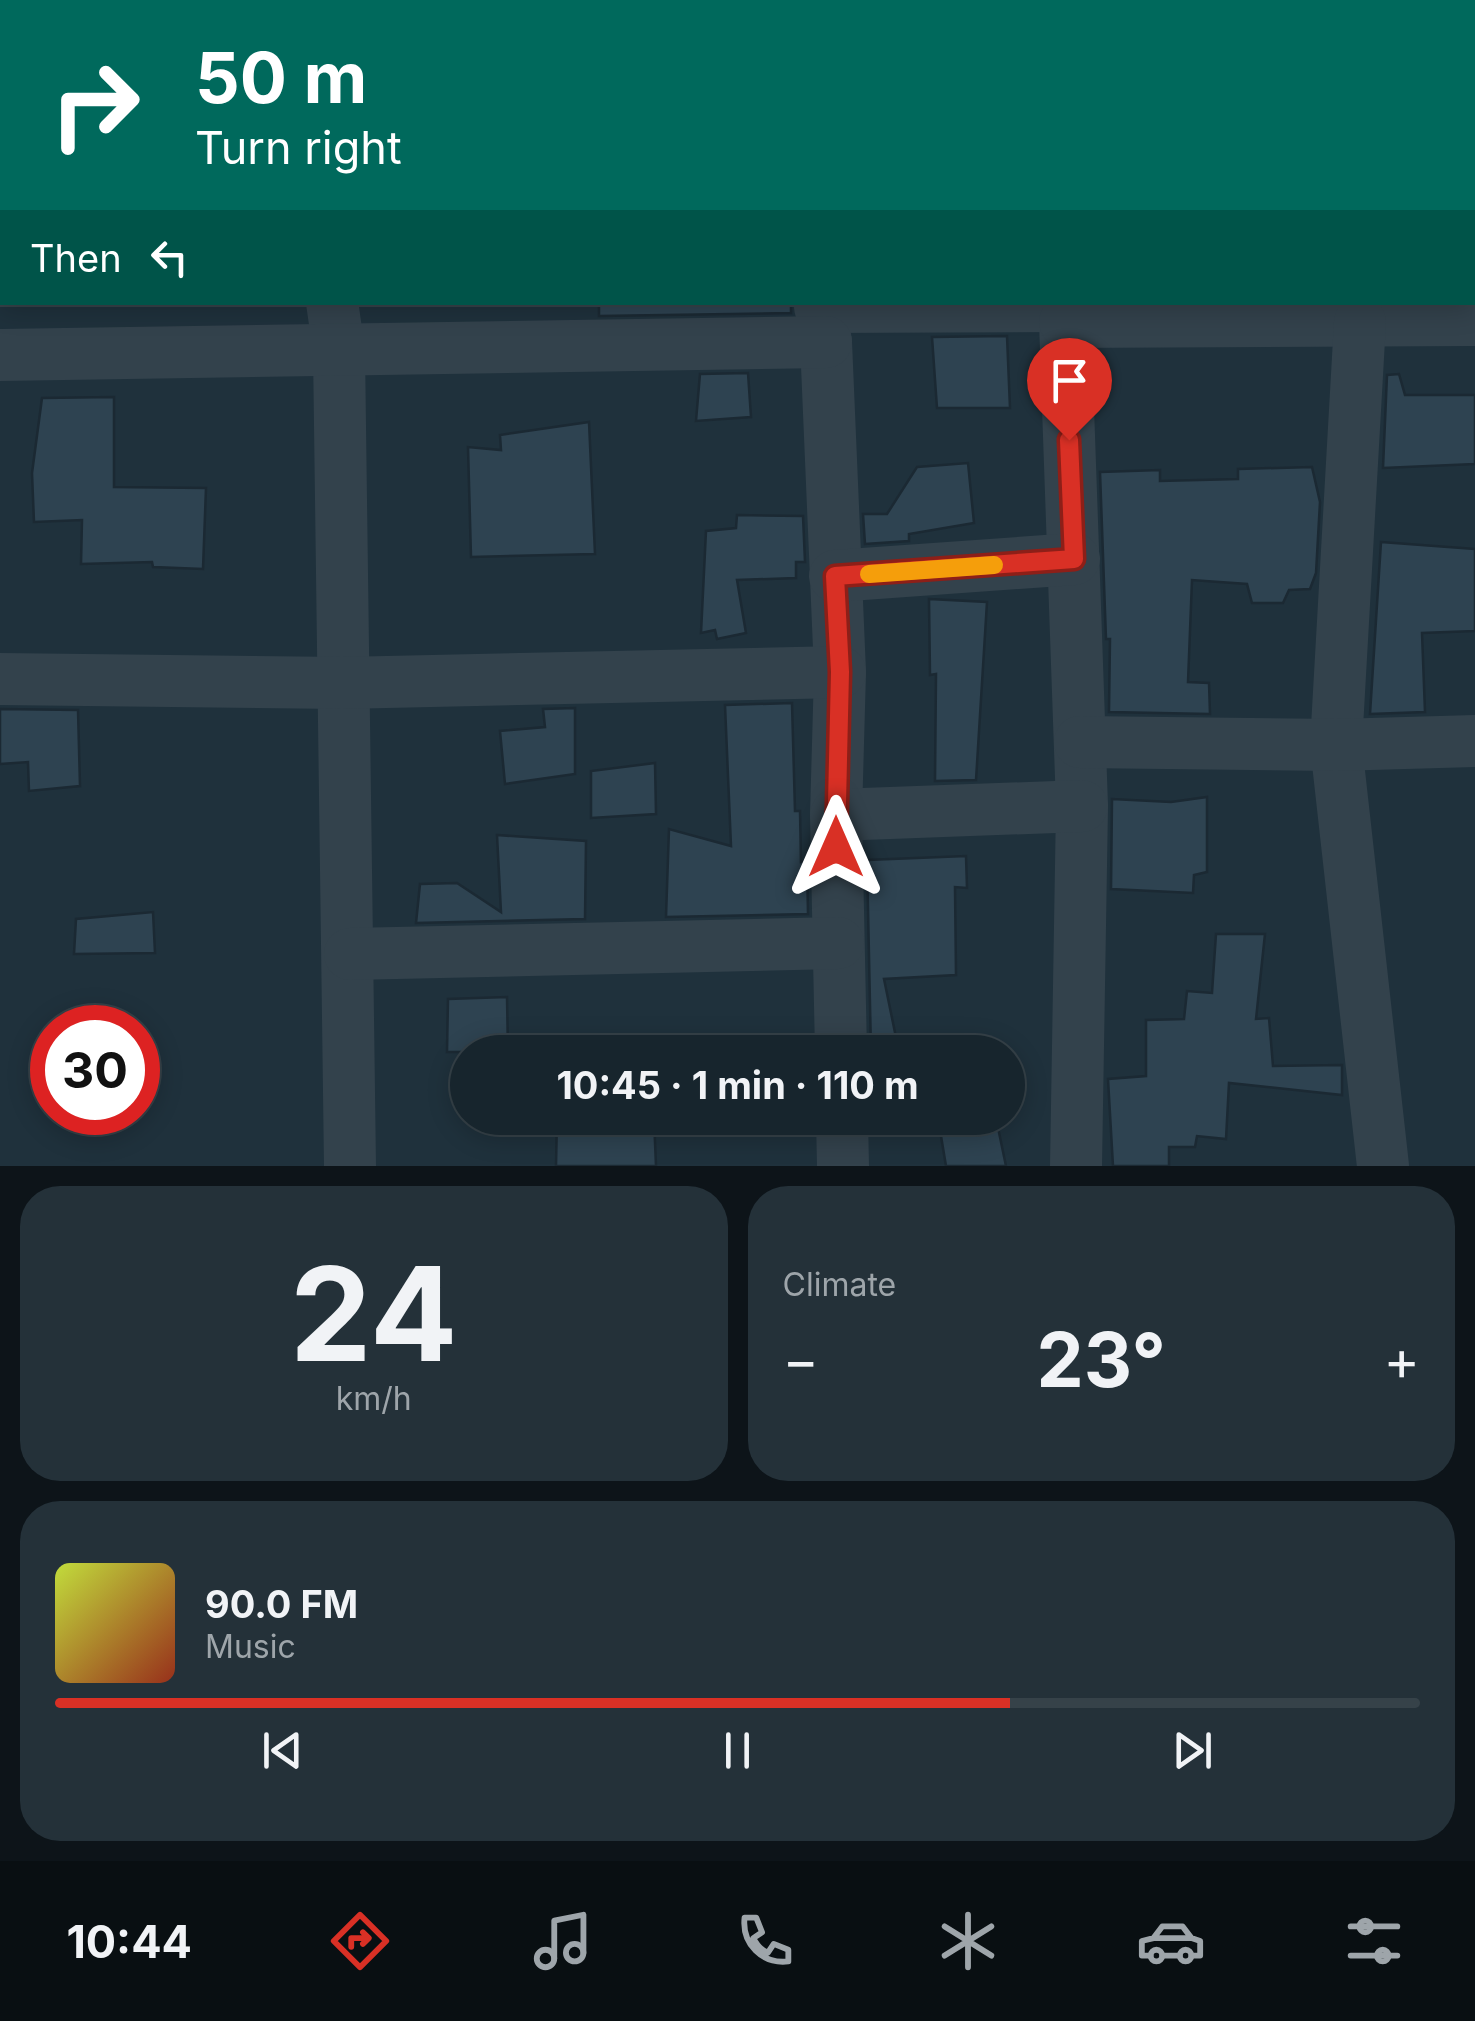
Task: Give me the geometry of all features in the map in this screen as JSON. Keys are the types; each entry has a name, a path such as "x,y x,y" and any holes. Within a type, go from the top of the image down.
{"street":[{"path":"1062,310 1082,806 1076,1166"},
{"path":"0,354 336,327 1062,310 1360,322 1475,320"},
{"path":"822,317 840,672 836,815 840,1035"},
{"path":"1360,322 1336,745 1382,1166"},
{"path":"336,327 350,954 350,1166"},
{"path":"835,576 1074,559"},
{"path":"0,679 342,683 840,672"},
{"path":"1080,742 1336,745 1475,741"},
{"path":"836,815 1082,806"},
{"path":"350,954 838,943"},
{"path":"842,1135 843,1166"}],"building":[{"path":"599,305 791,305 791,313 599,316"},
{"path":"1007,336 1010,408 937,408 932,337"},
{"path":"748,373 751,417 696,421 700,374"},
{"path":"1399,374 1405,395 1475,395 1475,464 1383,468 1387,375"},
{"path":"114,397 114,487 206,488 203,569 153,567 152,562 81,564 82,520 34,522 32,473 42,398"},
{"path":"589,422 595,554 471,557 468,447 501,450 500,435"},
{"path":"968,463 974,523 909,534 909,541 865,544 863,514 887,514 917,467"},
{"path":"1312,467 1320,502 1316,573 1310,589 1289,590 1283,603 1252,603 1247,584 1192,580 1188,682 1209,683 1210,714 1109,712 1110,639 1106,639 1100,472 1160,470 1160,481 1238,479 1238,469"},
{"path":"737,515 803,516 805,562 796,562 796,578 737,580 746,633 717,639 715,630 701,633 706,531 736,528"},
{"path":"1381,542 1475,549 1475,631 1422,633 1425,712 1370,714"},
{"path":"929,599 987,602 976,780 935,781 936,674 930,675"},
{"path":"792,703 795,811 800,811 801,862 807,861 808,914 666,917 669,829 731,846 725,705"},
{"path":"575,708 575,774 505,784 500,731 545,727 543,709"},
{"path":"0,709 78,710 80,786 29,791 28,762 0,764"},
{"path":"655,763 656,814 591,818 591,771"},
{"path":"1207,797 1207,872 1194,875 1193,893 1111,889 1112,799 1171,802"},
{"path":"497,835 586,841 585,919 416,923 420,884 457,883 501,912"},
{"path":"966,856 967,888 955,887 956,975 884,979 896,1035 871,1035 867,860"},
{"path":"153,912 155,953 74,954 76,919"},
{"path":"1216,934 1265,934 1256,1019 1269,1018 1273,1066 1342,1065 1342,1095 1229,1083 1226,1139 1197,1136 1195,1147 1169,1147 1169,1166 1113,1166 1108,1079 1146,1076 1146,1020 1184,1019 1187,991 1212,993"},
{"path":"507,997 508,1035 450,1035 447,1052 448,999"},
{"path":"557,1135 655,1135 656,1166 556,1166"},
{"path":"941,1135 1000,1135 1006,1166 946,1166"}],"slow traffic":[{"path":"869,574 994,565"}],"route":[{"path":"836,847 840,672 835,576 1074,559 1069,440"}]}
